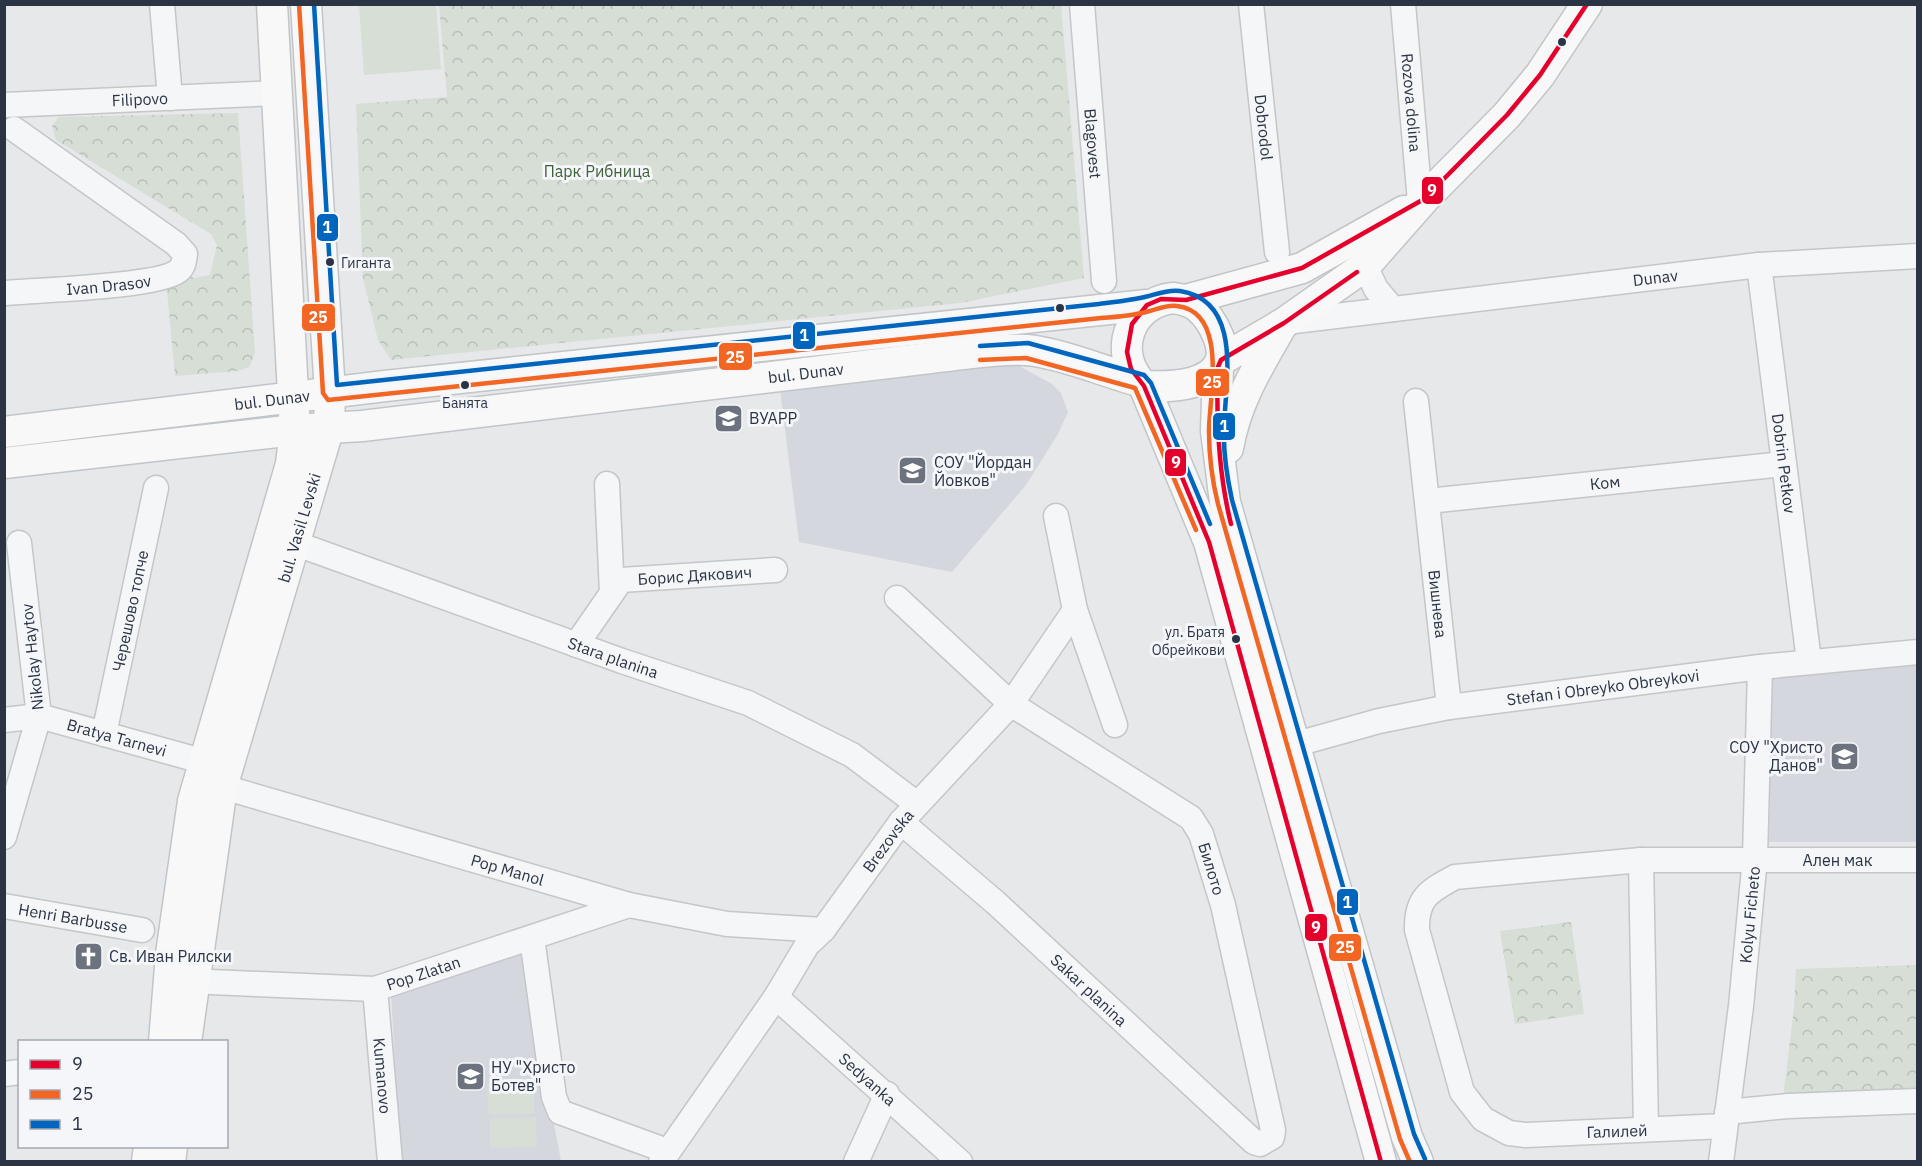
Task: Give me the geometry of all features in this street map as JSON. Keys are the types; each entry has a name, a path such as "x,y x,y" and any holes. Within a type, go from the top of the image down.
{"main road":[{"name":"bul. Vasil Levski","path":"164,1040 174,928 291,464 295,430 272,4"},
{"name":"bul. Vasil Levski","path":"186,1040 212,774 294,543 329,427 330,393 306,4"},
{"path":"1141,383 1162,387 1194,381 1284,323 1365,266 1422,200 1507,115 1540,75 1587,4"},
{"path":"1381,1161 1209,542 1127,352 1132,324 1147,305 1161,299 1185,300 1302,268 1422,200"},
{"path":"1185,300 1198,307 1208,318 1220,344 1216,431 1221,487 1407,1137 1418,1161"},
{"name":"bul. Dunav","path":"4,432 330,393 1147,305"},
{"path":"1221,487 1237,410 1251,378 1284,323"},
{"name":"bul. Dunav","path":"4,464 295,430 362,426 930,358 1009,351 1028,350 1050,355 1141,383"}],"street":[{"path":"162,4 170,98"},
{"name":"Blagovest","path":"1082,4 1104,280"},
{"name":"Dobrodol","path":"1251,4 1277,252"},
{"name":"Rozova dolina","path":"1403,4 1422,200"},
{"name":"Filipovo","path":"4,105 277,93"},
{"name":"Ivan Drasov","path":"4,293 121,284 165,276 177,271 184,264 184,254 177,244 14,129"},
{"name":"Dunav","path":"1284,323 1759,265 1917,256"},
{"name":"Dobrin Petkov","path":"1759,265 1809,661"},
{"path":"1365,266 1376,289 1393,309"},
{"name":"Вишнева","path":"1416,401 1449,707"},
{"name":"Ком","path":"1428,501 1783,464"},
{"path":"607,484 612,593"},
{"name":"Черешово топче","path":"104,734 156,488"},
{"path":"1056,516 1075,610 1114,725"},
{"name":"Nikolay Haytov","path":"4,837 39,716 19,543"},
{"name":"Stara planina","path":"294,543 576,645 748,703 852,755 909,813"},
{"name":"Борис Дякович","path":"576,645 621,580 775,570"},
{"path":"897,598 1011,704"},
{"name":"Brezovska","path":"664,1156 776,997 807,945 823,930 909,813 1011,704 1075,610"},
{"name":"Stefan i Obreyko Obreykovi","path":"1293,745 1379,721 1449,707 1809,661 1917,652"},
{"name":"Kolyu Ficheto","path":"1721,1161 1755,858 1760,667"},
{"name":"Билото","path":"1011,704 1191,818 1201,834 1223,905 1273,1130"},
{"name":"Bratya Tarnevi","path":"4,720 39,716 104,734 212,774"},
{"name":"Pop Manol","path":"212,774 629,905 727,924 823,930"},
{"name":"Sakar planina","path":"909,813 996,903 1254,1142 1260,1144 1267,1141 1273,1130"},
{"name":"Ален мак","path":"1509,1133 1484,1119 1462,1092 1417,930 1416,914 1428,891 1455,877 1641,860 1755,858 1917,860"},
{"path":"1641,860 1646,1129"},
{"name":"Pop Zlatan","path":"210,982 375,989 629,905"},
{"name":"Henri Barbusse","path":"4,906 142,930"},
{"path":"532,938 554,1097 560,1112 664,1156"},
{"name":"Kumanovo","path":"375,989 390,1161"},
{"name":"Sedyanka","path":"776,997 960,1161"},
{"path":"856,1161 887,1094"},
{"name":"Галилей","path":"1509,1133 1646,1129 1726,1119 1788,1106 1917,1101"}],"shaded area":[{"name":"СОУ \"Йордан Йовков\"","path":"1014,363 1052,384 1061,393 1068,412 1058,434 1026,485 952,572 799,542 780,389"},
{"name":"СОУ \"Христо Данов\"","path":"1917,664 1917,842 1769,842 1772,671"},
{"name":"НУ \"Христо Ботев\"","path":"522,955 561,1161 400,1161 391,991"}],"green space":[{"path":"359,5 436,5 441,69 364,75"},
{"name":"Парк Рибница","path":"439,5 1061,5 1084,278 960,303 391,360 378,340 363,278 356,104 447,97"},
{"path":"238,113 255,353 249,367 238,371 175,376 165,269 195,278 210,275 217,245 211,234 56,140 52,126 59,117"},
{"path":"1571,922 1584,1014 1515,1024 1500,931"},
{"path":"1917,965 1917,1093 1783,1098 1794,1008 1796,969"},
{"path":"487,1084 534,1084 534,1114 488,1114"},
{"path":"536,1117 537,1147 490,1148 490,1118"}],"transit line":[{"name":"25","path":"299,4 323,393 328,400 1124,316 1169,306 1177,306 1193,312 1204,323 1210,339 1212,358 1209,440 1211,468 1218,504 1400,1139 1410,1162"},
{"name":"1","path":"314,4 337,385 1099,304 1170,291 1180,291 1200,298 1214,310 1222,327 1226,347 1224,446 1232,500 1414,1134 1425,1159"},
{"name":"9","path":"1381,1162 1209,542 1144,386 1131,369 1127,352 1132,324 1147,305 1161,299 1186,300 1302,268 1424,199 1507,115 1540,75 1587,4"},
{"name":"9","path":"1221,360 1284,323 1357,272"},
{"name":"1","path":"980,346 1028,343 1144,375 1151,383 1210,524"},
{"name":"25","path":"980,360 1026,358 1135,388 1196,530"},
{"name":"9","path":"1221,360 1218,367 1217,387 1219,446 1223,485 1231,524"}],"place":[{"name":"Гиганта","path":"330,262"},
{"name":"Банята","path":"465,385"},
{"name":"ВУАРР","path":"728,418"},
{"name":"СОУ \"Йордан Йовков\"","path":"913,471"},
{"name":"ул. Братя Обрейкови","path":"1236,639"},
{"name":"СОУ \"Христо Данов\"","path":"1844,756"},
{"name":"Св. Иван Рилски","path":"88,956"},
{"name":"НУ \"Христо Ботев\"","path":"470,1076"}]}
